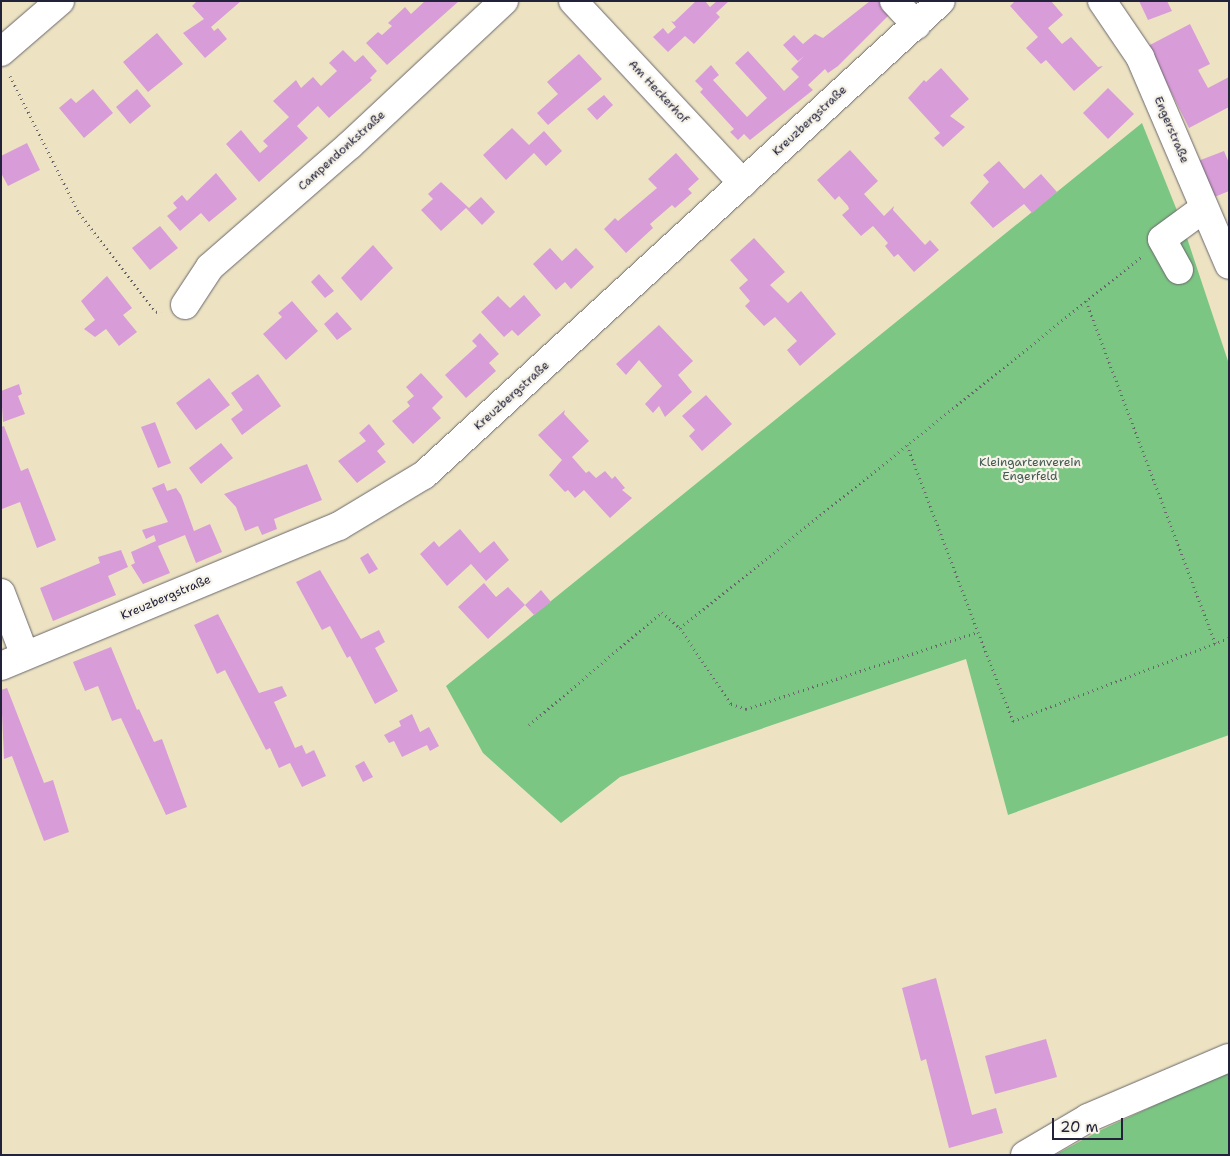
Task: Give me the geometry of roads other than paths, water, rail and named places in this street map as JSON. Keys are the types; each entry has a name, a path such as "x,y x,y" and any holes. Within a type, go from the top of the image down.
{"street":[{"path":"5,62 60,1"},
{"name":"Campendonkstraße","path":"185,305 210,267 350,145 504,1"},
{"name":"Am Heckerhof","path":"573,1 743,183"},
{"path":"894,1 916,25"},
{"name":"Kreuzbergstraße","path":"13,661 339,526 424,475 941,1"},
{"name":"Engerstraße","path":"1102,1 1140,57 1203,209 1229,265"},
{"path":"1179,270 1162,240 1203,209"},
{"path":"1,593 13,661"},
{"path":"1026,1155 1088,1118 1229,1058"}],"park label":[{"name":"Kleingartenverein Engerfeld","path":"1030,470"}]}
